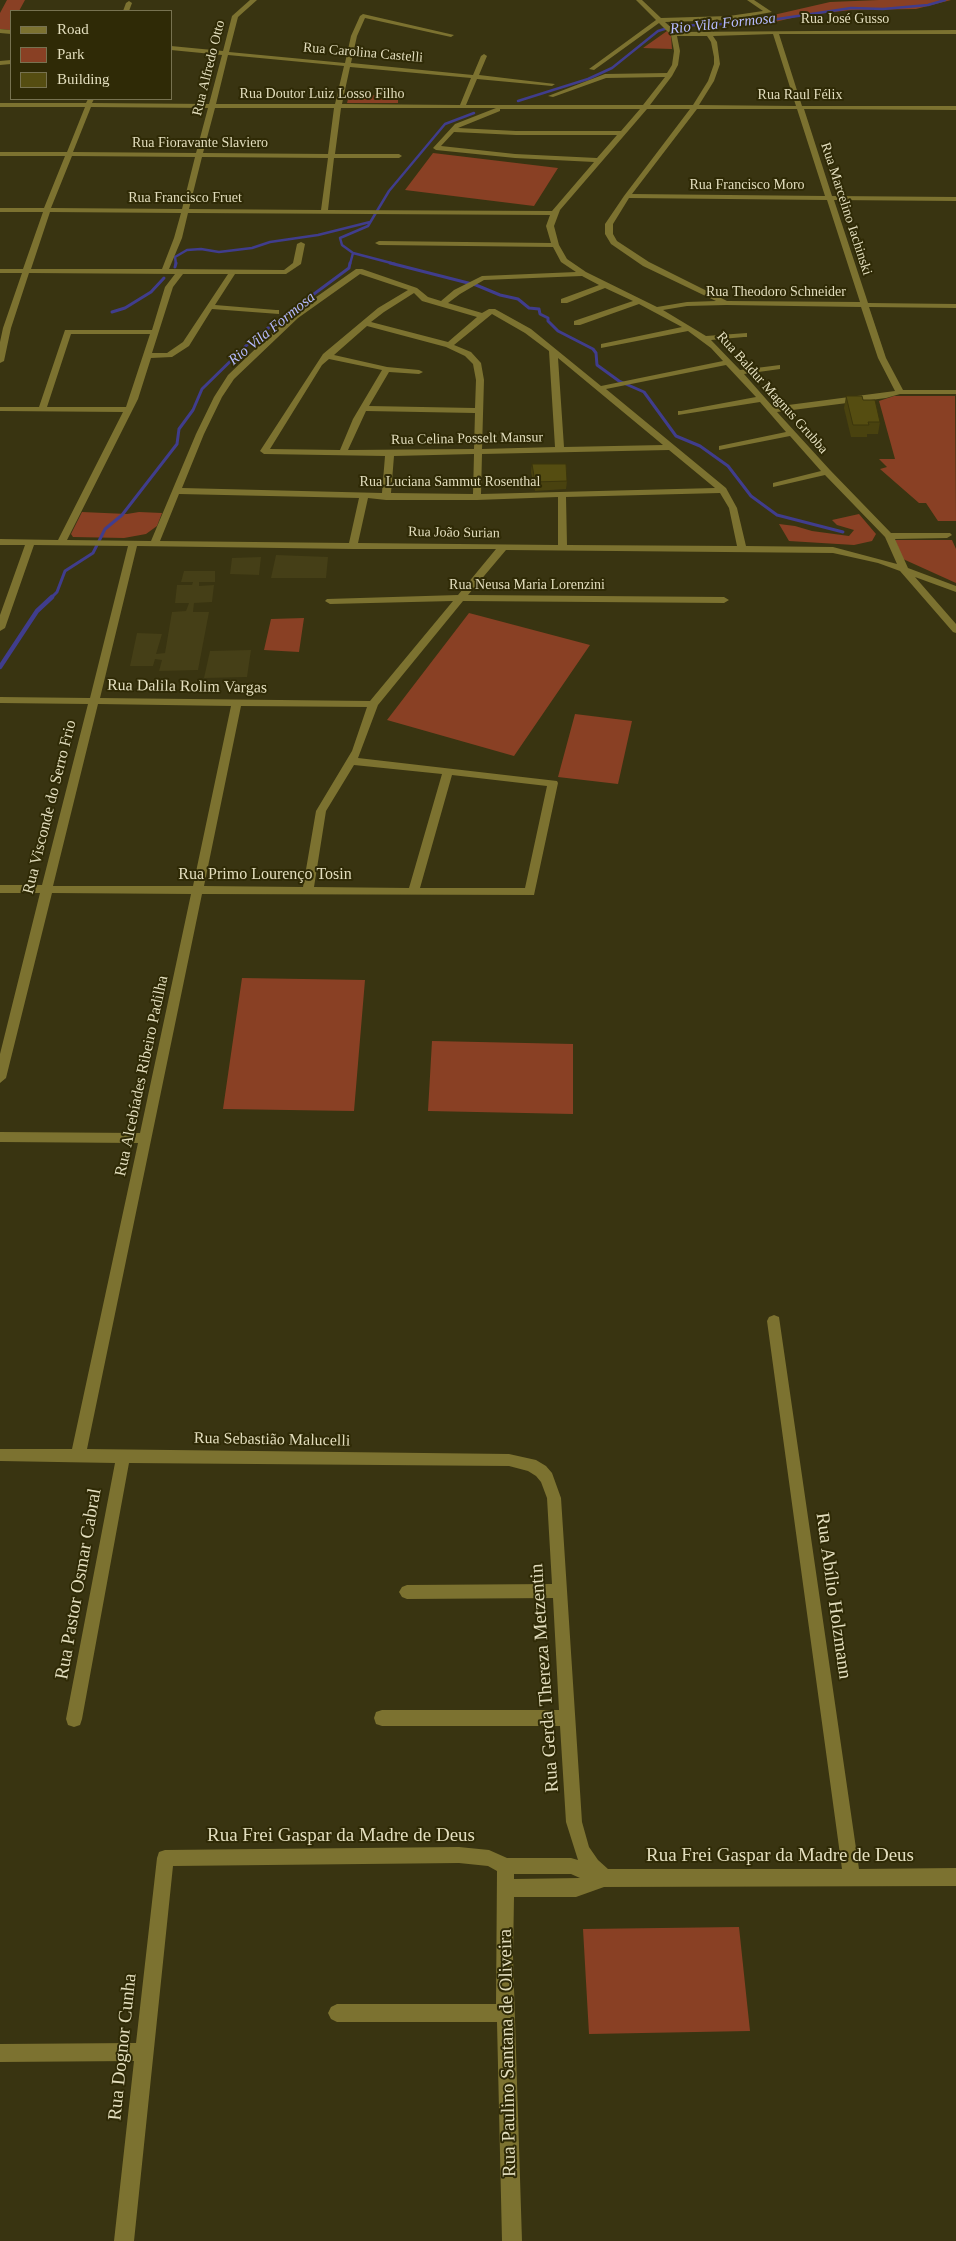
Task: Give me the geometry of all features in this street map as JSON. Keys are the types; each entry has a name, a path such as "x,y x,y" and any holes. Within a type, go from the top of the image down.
{"street":[{"name":"Rua Alfredo Otto","path":"166,272 178,238 235,16 254,0"},
{"path":"554,213 670,75 677,58 677,46 672,32 639,0"},
{"path":"592,69 662,22 735,17 769,12 750,0"},
{"path":"126,10 129,3"},
{"path":"324,211 338,106 354,36 363,16 451,35"},
{"name":"Rua José Gusso","path":"672,32 709,34 956,32"},
{"name":"Rua Marcelino Iachinski","path":"775,32 886,369 900,392"},
{"path":"709,34 716,49 717,64 711,81 694,107 627,196 609,224 609,234 614,242 646,264 691,288 726,303"},
{"name":"Rua Carolina Castelli","path":"172,48 552,84"},
{"path":"172,55 226,53"},
{"path":"462,106 484,56"},
{"path":"551,96 605,76 670,75"},
{"path":"0,361 7,328 47,210 90,102"},
{"name":"Rua Doutor Luiz Losso Filho","path":"0,105 90,102 212,106 644,107"},
{"path":"506,107 458,125 436,148 509,155 598,160"},
{"name":"Rua Raul Félix","path":"644,107 956,108"},
{"path":"452,130 516,133 622,133"},
{"name":"Rua Fioravante Slaviero","path":"0,154 399,156"},
{"name":"Rua Francisco Moro","path":"627,196 956,199"},
{"name":"Rua Francisco Fruet","path":"0,210 554,213"},
{"name":"Rua Baldur Magnus Grubba","path":"554,213 550,226 555,245 564,260 583,274 656,309 705,338 827,472 889,536 904,570 956,630"},
{"path":"379,243 555,245"},
{"path":"0,271 233,272 289,270 297,263 301,244"},
{"path":"154,544 200,434 218,397 232,377 295,316 359,271 414,290 421,297 483,316"},
{"path":"61,543 138,391 170,285 178,272"},
{"path":"148,356 169,355 180,349 194,334 233,272"},
{"path":"442,304 475,282 583,274"},
{"path":"564,301 605,285"},
{"path":"326,356 389,304 414,290"},
{"path":"577,323 639,301"},
{"name":"Rua Theodoro Schneider","path":"656,309 691,304 726,303 956,306"},
{"path":"211,307 276,312"},
{"path":"449,345 483,316 492,311 528,331 601,388 723,490 733,508 742,549"},
{"path":"365,323 449,345 468,354 479,367 477,497"},
{"path":"604,346 689,328"},
{"path":"42,410 68,332 155,332"},
{"path":"705,338 744,335"},
{"path":"553,350 560,451"},
{"path":"326,356 387,369 419,372"},
{"name":"Rua Celina Posselt Mansur","path":"326,356 314,370 264,451 390,454 670,447"},
{"path":"601,388 728,362"},
{"path":"738,373 776,367"},
{"path":"343,453 363,408 387,369"},
{"path":"771,410 886,396 900,392 956,392"},
{"path":"681,413 761,399"},
{"path":"363,408 479,411"},
{"path":"0,410 128,410"},
{"path":"722,448 792,434"},
{"path":"386,497 390,454"},
{"path":"776,485 827,472"},
{"name":"Rua Luciana Sammut Rosenthal","path":"177,491 386,497 477,497 723,490"},
{"path":"353,546 364,496"},
{"path":"562,496 563,547"},
{"path":"889,536 947,535"},
{"name":"Rua João Surian","path":"0,542 815,550 850,553 880,561 956,589"},
{"path":"0,628 30,543"},
{"name":"Rua Visconde do Serro Frio","path":"0,1078 132,544"},
{"path":"308,891 319,816 352,761 373,704 503,547"},
{"name":"Rua Neusa Maria Lorenzini","path":"330,600 462,598 724,600"},
{"name":"Rua Dalila Rolim Vargas","path":"0,700 373,704"},
{"name":"Rua Alcebíades Ribeiro Padilha","path":"78,1456 237,702"},
{"path":"352,761 448,772 413,892"},
{"name":"Rua Primo Lourenço Tosin","path":"0,889 530,892 553,783 448,772"},
{"path":"0,1137 145,1138"},
{"name":"Rua Abílio Holzmann","path":"774,1321 852,1877"},
{"name":"Rua Sebastião Malucelli","path":"0,1455 508,1460 531,1465 541,1471"},
{"name":"Rua Pastor Osmar Cabral","path":"74,1719 123,1456"},
{"name":"Rua Gerda Thereza Metzentin","path":"541,1471 549,1483 554,1498 574,1822 577,1836 587,1858 604,1878"},
{"path":"407,1592 560,1591"},
{"path":"382,1718 568,1718"},
{"name":"Rua Frei Gaspar da Madre de Deus","path":"165,1858 459,1855 489,1858 506,1866 572,1866 604,1878"},
{"name":"Rua Dognor Cunha","path":"124,2241 165,1858"},
{"name":"Rua Paulino Santana de Oliveira","path":"506,1866 506,2013 512,2241"},
{"name":"Rua Frei Gaspar da Madre de Deus","path":"506,1888 576,1888 604,1878 956,1877"},
{"path":"337,2014 506,2013"},
{"path":"0,2053 144,2052"}],"shaded area":[{"path":"276,555 328,557 326,578 271,578"},
{"path":"261,557 259,575 230,574 232,558"},
{"path":"184,571 215,571 215,582 199,582 199,586 214,585 212,602 194,603 193,612 209,612 198,670 159,671 162,660 155,659 153,666 130,666 137,633 162,634 156,654 165,653 172,612 186,611 189,603 175,603 177,585 192,585 193,582 181,582"},
{"path":"251,650 247,677 204,678 210,651"}],"green space":[{"path":"7,0 25,0 20,10 10,10 10,30 0,29 0,13"},
{"path":"951,0 916,9 851,10 800,16 758,26 756,19 830,2"},
{"path":"667,31 671,36 672,49 643,48"},
{"path":"350,91 398,100 398,103 347,103"},
{"path":"433,153 558,168 534,206 405,190"},
{"path":"894,396 955,396 956,521 938,521 926,503 919,503 880,469 887,467 879,459 895,459 879,401"},
{"path":"82,512 162,513 157,526 146,534 124,538 73,537 71,534"},
{"path":"859,514 876,534 872,541 854,545 789,541 779,524 849,536 854,530 837,525 832,520"},
{"path":"895,540 952,540 956,549 956,583 903,559"},
{"path":"469,613 590,645 514,756 387,720"},
{"path":"304,618 299,652 264,650 271,619"},
{"path":"575,714 632,721 618,784 558,777"},
{"path":"242,978 365,980 354,1111 223,1109"},
{"path":"432,1041 573,1044 573,1114 428,1111"},
{"path":"739,1927 750,2031 589,2034 583,1929"}],"building":[{"path":"846,396 862,396 863,400 875,400 880,422 868,422 869,425 853,425"},
{"path":"532,464 566,464 567,481 535,482"}],"waterway":[{"name":"Rio Vila Formosa","path":"518,101 588,79 612,68 658,31 674,26 751,23 851,8 883,9 928,5 945,0"},
{"name":"Rio Vila Formosa","path":"353,253 342,245 340,238 368,226 389,191 445,124 474,113"},
{"path":"176,263 175,257 187,250 201,249 219,252 252,248 270,242 318,235 370,222"},
{"name":"Rio Vila Formosa","path":"350,264 353,253"},
{"path":"353,253 395,264"},
{"name":"Rio Vila Formosa","path":"52,597 57,592 65,571 93,553 105,529 122,515 177,444 179,429 193,410 202,389 252,340 349,268 350,263"},
{"path":"390,263 476,285 500,295 518,299 529,308 539,309 540,314 548,318 548,321 558,331 593,349 596,353 597,365 619,381 644,392 676,436 700,446 728,466 751,496 777,515 843,532"},
{"path":"112,312 125,308 151,292 164,278"},
{"name":"Rio Vila Formosa","path":"0,667 37,611 52,597"}]}
